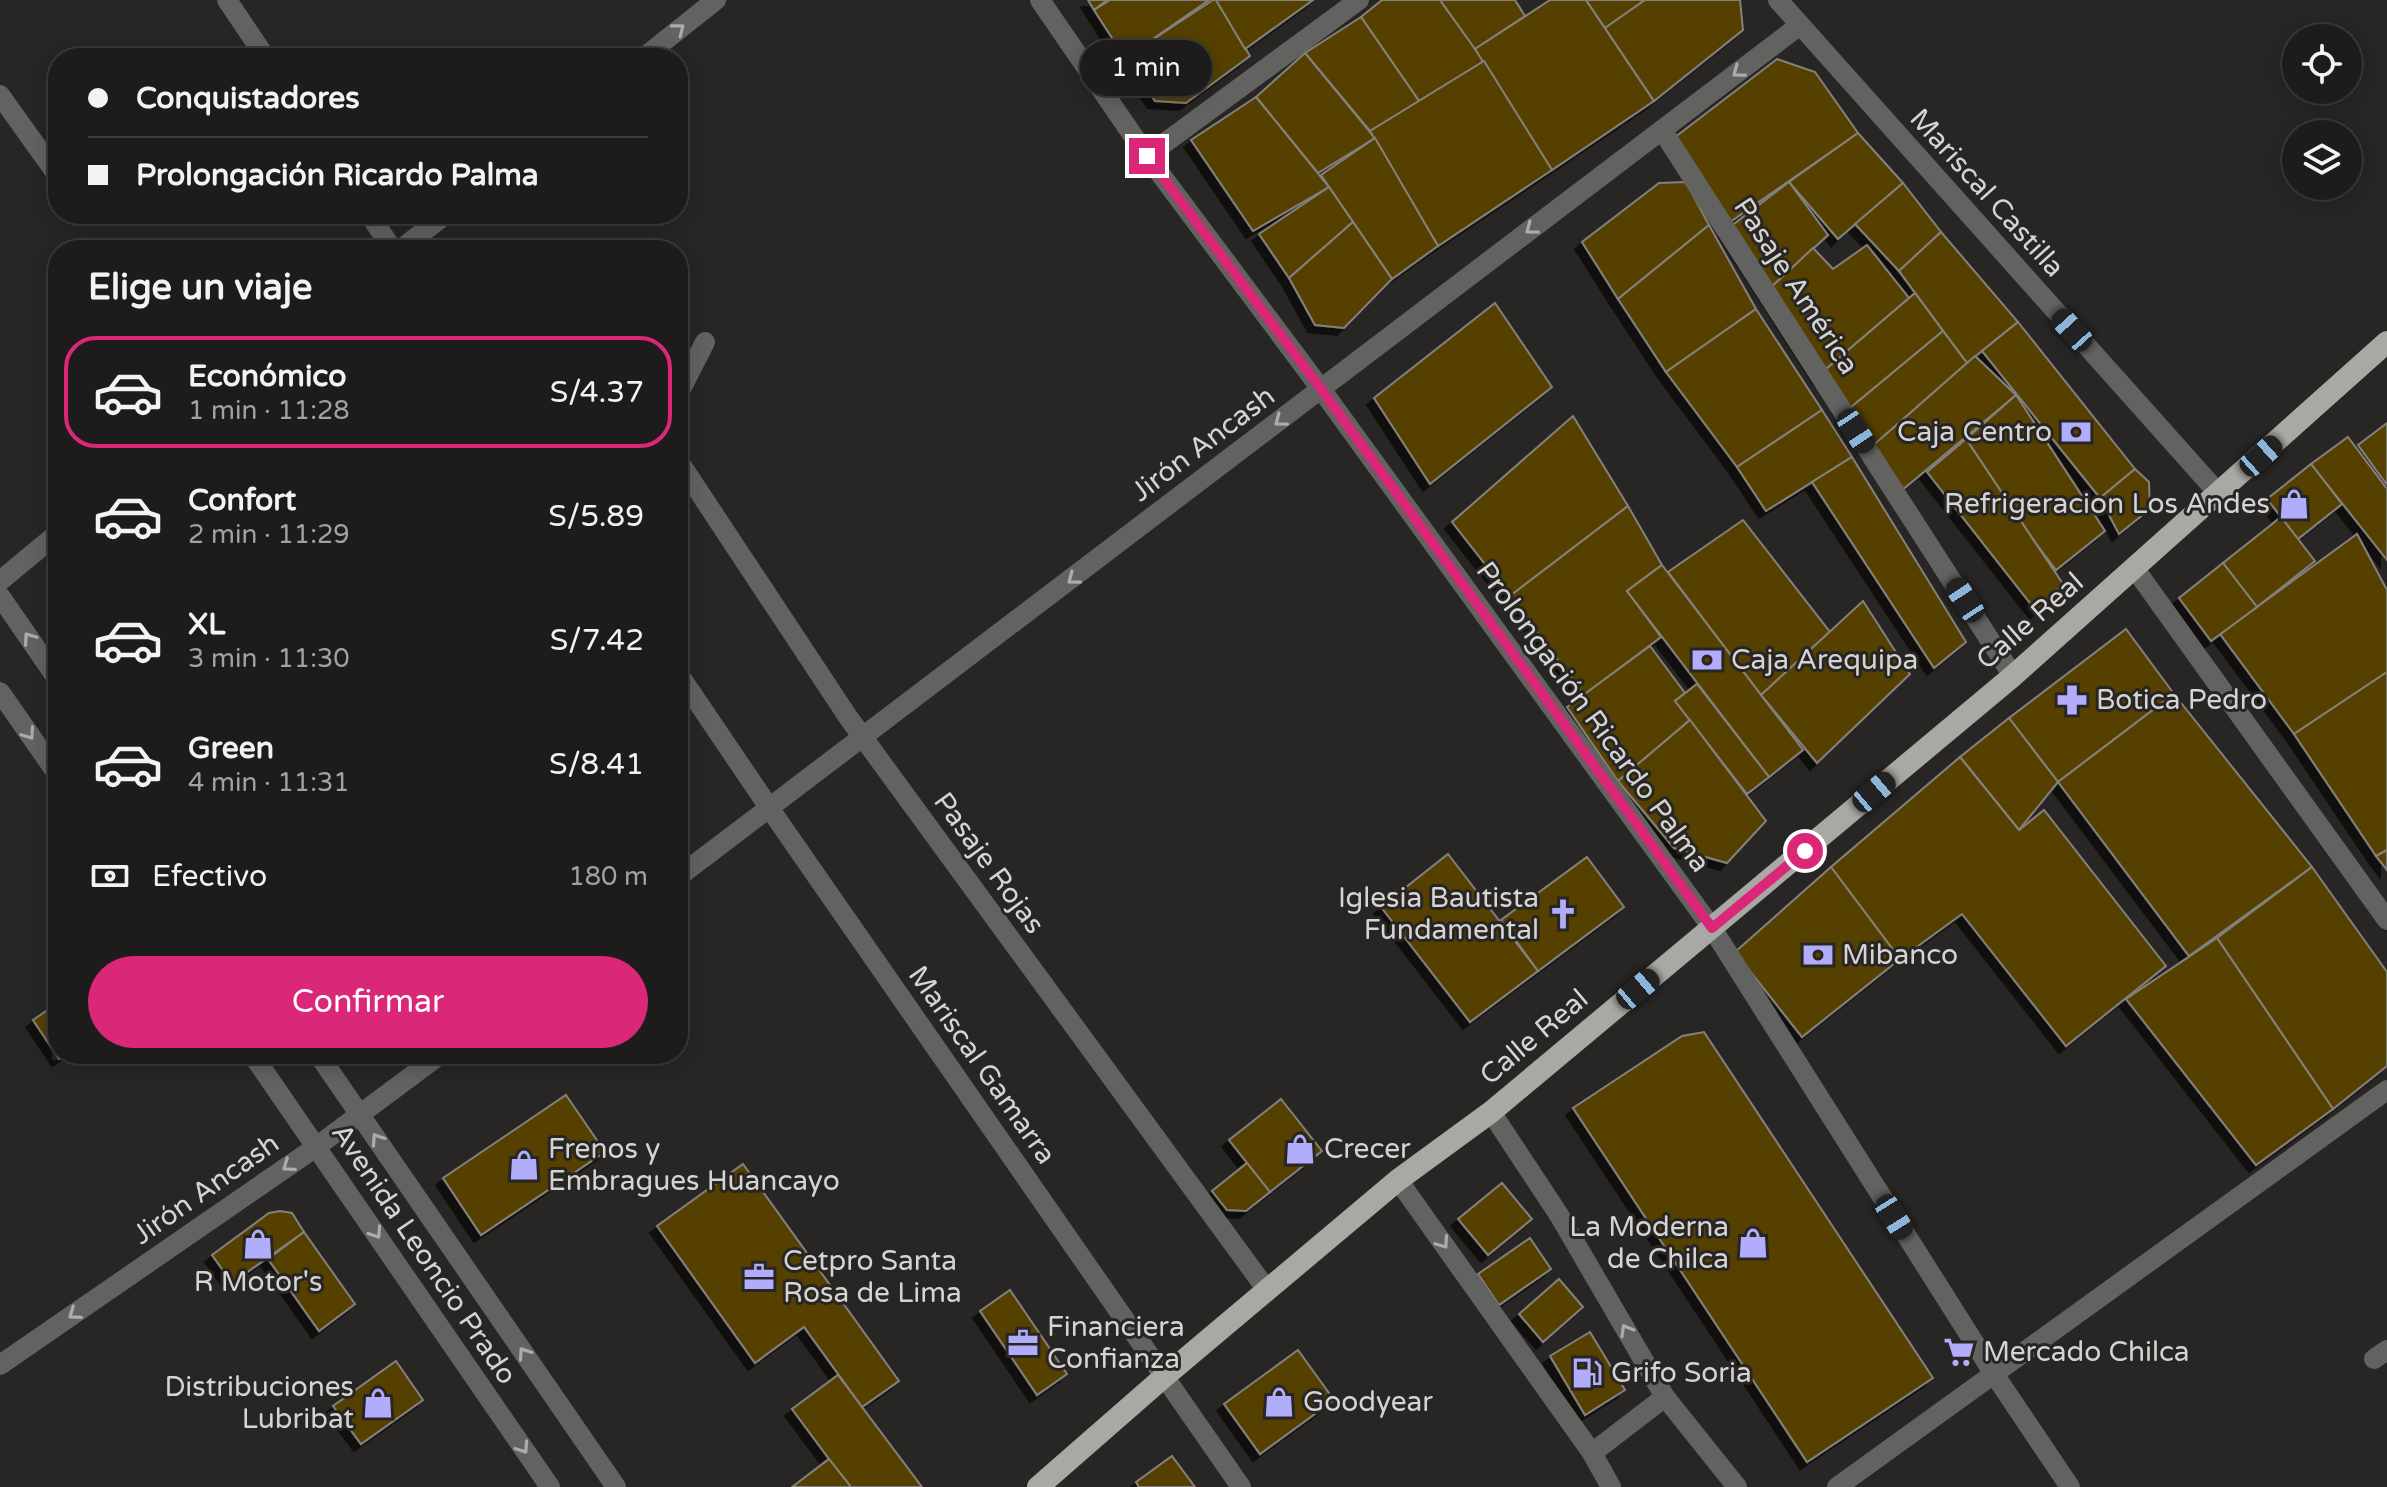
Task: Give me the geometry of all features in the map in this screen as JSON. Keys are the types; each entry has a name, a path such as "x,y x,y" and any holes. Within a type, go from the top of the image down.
{"highway":[{"name":"Calle Real","path":"1038,1487 1398,1180 1491,1112 2013,676 2387,342"}],"street":[{"path":"227,0 259,48"},
{"path":"656,48 716,0"},
{"name":"Prolongación Ricardo Palma","path":"1040,0 1147,156 1321,389 1712,928 1994,1374 2070,1487"},
{"path":"1147,156 1359,0"},
{"name":"Mariscal Castilla","path":"1778,0 2219,494"},
{"name":"Jirón Ancash","path":"688,870 1800,25"},
{"path":"0,95 48,162"},
{"name":"Pasaje América","path":"1662,130 2013,676"},
{"path":"413,240 433,224"},
{"path":"688,375 705,342"},
{"name":"Pasaje Rojas","path":"688,475 863,738 1267,1290"},
{"path":"0,581 48,541"},
{"path":"2135,569 2387,920"},
{"path":"0,596 48,666"},
{"name":"Mariscal Gamarra","path":"688,688 1241,1487"},
{"path":"0,692 48,761"},
{"name":"Avenida Leoncio Prado","path":"259,1064 550,1487"},
{"name":"Avenida Leoncio Prado","path":"325,1064 616,1487"},
{"name":"Jirón Ancash","path":"0,1365 316,1147 428,1064"},
{"path":"1837,1487 2387,1090"},
{"path":"1491,1112 1559,1215 1665,1397 1737,1487"},
{"path":"1398,1180 1592,1453 1611,1487"},
{"path":"1592,1453 1665,1397"}],"building":[{"path":"1088,0 1107,0 1094,10"},
{"path":"1110,0 1209,0 1125,58 1094,10"},
{"path":"1216,0 1250,56 1186,103 1155,101 1125,58"},
{"path":"1216,0 1313,0 1245,49"},
{"path":"1382,0 1440,0 1484,61 1419,101 1361,17"},
{"path":"1440,0 1515,0 1525,16 1475,49"},
{"path":"1550,0 1586,0 1654,101 1552,170 1475,49"},
{"path":"1586,0 1645,0 1605,28"},
{"path":"1645,0 1740,0 1743,30 1654,101 1605,28"},
{"path":"1361,17 1419,101 1370,131 1305,53"},
{"path":"1305,53 1375,138 1318,173 1256,97"},
{"path":"1777,59 1815,72 1858,133 1730,222 1670,141"},
{"path":"1484,61 1552,170 1438,246 1370,131"},
{"path":"1256,97 1329,187 1253,231 1191,140"},
{"path":"1858,133 1903,183 1838,239 1789,182"},
{"path":"1375,138 1438,246 1392,279 1321,175"},
{"path":"1686,182 1709,225 1618,299 1582,242 1659,183"},
{"path":"1789,182 1828,235 1766,292 1726,230"},
{"path":"1903,183 1941,232 1899,271 1855,224"},
{"path":"1329,187 1353,222 1289,278 1259,234"},
{"path":"1353,222 1392,279 1344,328 1315,325 1289,278"},
{"path":"1709,225 1756,309 1666,372 1618,299"},
{"path":"1941,232 2018,322 1967,363 1899,271"},
{"path":"1867,245 1909,298 1819,375 1766,292 1813,248 1833,269"},
{"path":"1915,293 1943,331 1849,409 1819,375"},
{"path":"1495,303 1552,387 1430,484 1374,398"},
{"path":"1756,309 1822,410 1737,467 1666,372"},
{"name":"Caja Centro","path":"2018,322 2135,469 2100,498 1982,351"},
{"path":"1943,331 1967,363 1868,450 1844,413"},
{"path":"1975,356 2016,395 1901,491 1868,450"},
{"path":"2016,395 2105,531 2056,570 1966,439"},
{"path":"1822,410 1852,457 1766,511 1737,467"},
{"path":"1573,416 1628,506 1510,596 1452,522"},
{"path":"2387,423 2387,485 2358,445"},
{"path":"2348,437 2387,489 2387,560 2311,464"},
{"path":"1966,439 2063,584 2037,612 1927,472"},
{"path":"1852,457 1966,642 1934,668 1812,482"},
{"path":"2311,464 2342,504 2298,539 2267,499"},
{"path":"2135,469 2149,482 2150,509 2119,534 2100,498"},
{"path":"1628,506 1662,565 1627,591 1661,637 1584,695 1510,596"},
{"path":"2281,517 2315,561 2257,607 2223,563"},
{"path":"1743,520 1830,632 1761,695 1668,572"},
{"path":"2357,534 2387,590 2387,672 2294,734 2220,634"},
{"path":"2223,563 2257,607 2211,641 2179,598"},
{"name":"Caja Arequipa","path":"1662,565 1803,750 1769,777 1627,591"},
{"path":"1863,601 1910,674 1817,763 1761,695"},
{"path":"2126,629 2174,694 2058,782 2009,718"},
{"path":"1650,646 1685,693 1675,701 1690,720 1618,781 1567,707"},
{"path":"2387,672 2387,850 2376,856 2294,734"},
{"path":"1697,684 1769,777 1747,794 1675,701"},
{"path":"2174,694 2312,867 2189,956 2058,782"},
{"path":"2009,718 2058,782 2019,830 1960,757"},
{"path":"1690,720 1766,821 1727,863 1674,848 1618,781"},
{"path":"1960,757 2019,830 2044,810 2166,966 2066,1046 1962,914 1900,959 1831,867"},
{"path":"2387,850 2387,870 2376,856"},
{"path":"1448,854 1538,971 1470,1022 1381,907"},
{"name":"Iglesia Bautista Fundamental","path":"1587,857 1624,907 1538,971 1501,920"},
{"name":"Mibanco","path":"1831,867 1900,959 1802,1037 1735,952"},
{"path":"2312,867 2387,972 2387,1066 2333,1109 2217,938"},
{"path":"2217,938 2333,1109 2256,1165 2126,999"},
{"path":"48,1010 48,1042 33,1020"},
{"name":"La Moderna de Chilca","path":"1704,1032 1933,1378 1807,1462 1573,1108 1682,1036"},
{"name":"Frenos y Embragues Huancayo","path":"566,1095 605,1152 481,1235 443,1178"},
{"path":"1281,1099 1322,1151 1270,1192 1229,1140"},
{"path":"1247,1163 1270,1192 1246,1211 1227,1210 1212,1191"},
{"name":"Cetpro Santa Rosa de Lima","path":"743,1164 899,1381 862,1407 804,1327 755,1363 657,1226"},
{"path":"1502,1183 1532,1219 1488,1255 1458,1219"},
{"name":"R Motor's","path":"269,1213 292,1213 304,1232 232,1283 212,1255"},
{"path":"304,1232 355,1304 319,1331 268,1259"},
{"path":"1530,1238 1551,1269 1499,1305 1478,1274"},
{"name":"Grifo Soria","path":"1559,1279 1583,1307 1543,1342 1519,1314"},
{"name":"Financiera Confianza","path":"1010,1290 1067,1374 1037,1395 980,1311"},
{"name":"Grifo Soria","path":"1590,1332 1625,1390 1585,1415 1550,1356"},
{"name":"Goodyear","path":"1298,1350 1334,1400 1260,1454 1224,1404"},
{"name":"Distribuciones Lubribat","path":"396,1361 423,1400 361,1444 333,1406"},
{"path":"838,1375 922,1487 851,1487 829,1459 792,1409"},
{"path":"1172,1456 1195,1487 1139,1487 1136,1482"},
{"path":"829,1459 851,1487 792,1487"}],"place":[{"name":"Caja Centro","path":"2076,432"},
{"name":"Refrigeracion Los Andes","path":"2294,504"},
{"name":"Caja Arequipa","path":"1707,660"},
{"name":"Botica Pedro","path":"2072,700"},
{"name":"Iglesia Bautista Fundamental","path":"1563,914"},
{"name":"Mibanco","path":"1818,955"},
{"name":"Crecer","path":"1300,1149"},
{"name":"Frenos y Embragues Huancayo","path":"524,1165"},
{"name":"La Moderna de Chilca","path":"1753,1243"},
{"name":"R Motor's","path":"258,1244"},
{"name":"Cetpro Santa Rosa de Lima","path":"759,1277"},
{"name":"Financiera Confianza","path":"1023,1343"},
{"name":"Mercado Chilca","path":"1959,1352"},
{"name":"Grifo Soria","path":"1587,1373"},
{"name":"Goodyear","path":"1279,1402"},
{"name":"Distribuciones Lubribat","path":"378,1403"}],"route":[{"path":"1147,156 1321,389 1712,928 1805,851"}]}
